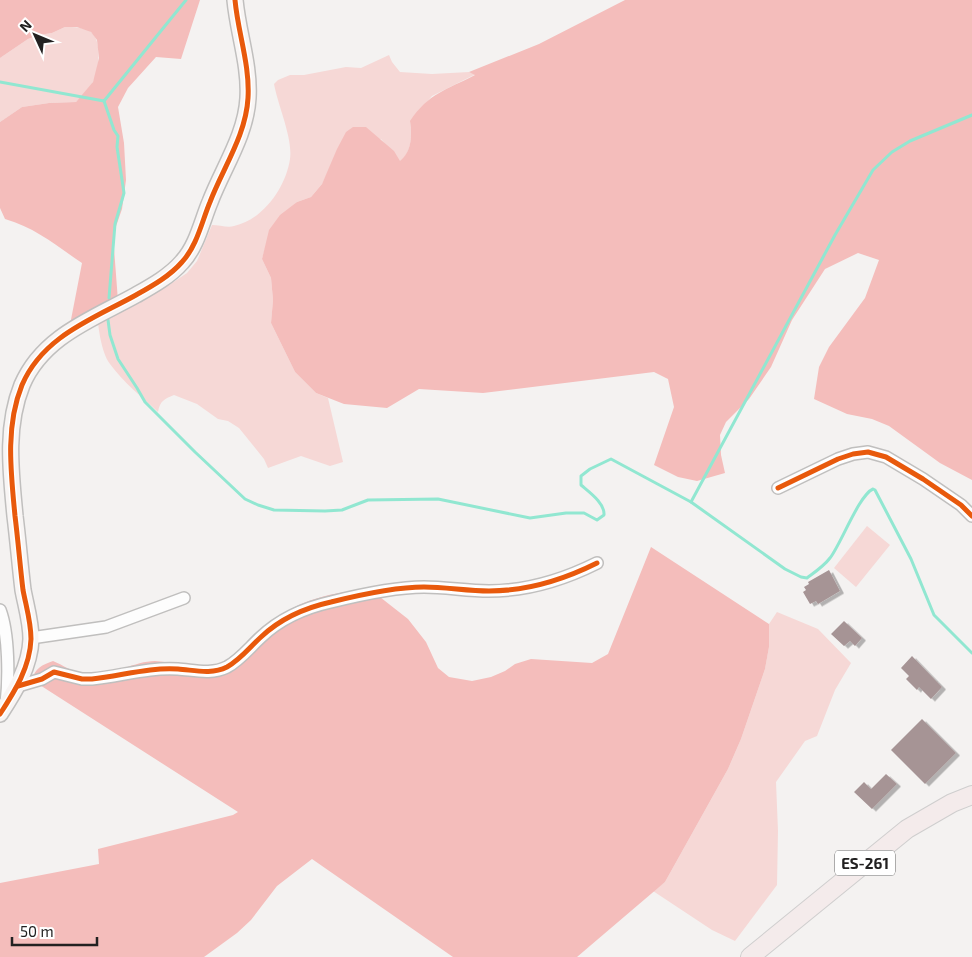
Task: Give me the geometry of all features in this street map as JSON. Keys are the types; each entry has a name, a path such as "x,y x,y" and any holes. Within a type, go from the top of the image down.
{"main road":[{"name":"ES-261","path":"750,957 907,829 943,808 972,795"}],"street":[{"path":"3,709 18,686 24,670 30,638 18,545 11,460 14,417 22,387 33,365 44,351 66,332 168,275 184,261 193,246 210,200 229,162 246,111 248,97 246,69 235,0"},
{"path":"778,488 838,459 868,452 886,457 923,479 972,516"},
{"path":"18,686 42,679 54,672 92,680 156,669 204,672 222,670 236,661 274,626 300,610 406,588 425,587 489,591 520,589 568,577 597,563"},
{"path":"30,638 106,627 184,598"},
{"path":"0,610 3,617 7,651 3,709"}],"shaded area":[{"path":"0,0 200,0 181,59 156,57 128,88 118,107 124,143 126,180 122,209 113,235 118,301 97,311 98,325 68,335 82,263 36,232 5,219 0,208 0,122 22,107 76,102 93,82 99,58 97,40 91,32 77,27 65,27 52,33 28,39 0,58"},
{"path":"625,0 972,0 972,480 940,463 889,426 872,419 847,414 814,399 819,367 829,347 865,298 879,260 858,253 825,269 792,320 771,367 749,399 726,422 720,435 721,455 725,473 697,481 678,477 654,465 674,407 668,379 654,372 483,393 419,389 387,408 344,404 316,393 295,372 271,323 273,300 271,278 262,259 269,230 280,215 297,202 311,197 322,184 346,132 353,127 366,127 394,151 400,161 409,148 410,121 431,98 475,75 469,72 539,44"},
{"path":"65,27 86,30 95,37 98,56 97,71 92,85 76,102 22,107 0,122 0,58 28,39 52,33"},
{"path":"389,55 400,72 432,74 469,72 476,74 432,96 410,122 409,148 400,162 381,139 327,174 322,184 311,197 297,202 266,245 262,259 271,278 273,300 271,323 295,372 316,393 328,398 343,462 330,466 301,456 268,468 264,459 239,428 228,421 218,419 197,404 174,395 163,401 158,412 139,395 110,364 104,353 100,339 97,311 118,301 169,285 187,273 197,261 212,225 232,227 245,223 263,210 271,201 284,180 290,159 287,132 274,84 278,80 290,75 304,75 346,67 361,68"},
{"path":"867,526 890,545 856,587 834,568"},
{"path":"651,547 769,624 769,647 765,669 741,739 728,769 665,882 577,957 453,957 312,859 277,886 251,920 237,933 204,957 0,957 0,883 99,864 98,849 233,815 238,812 32,680 37,670 42,666 53,661 77,673 93,676 155,661 200,667 218,665 238,654 269,624 291,609 317,598 344,592 371,590 408,619 426,642 438,668 449,677 472,681 491,677 515,664 531,659 592,663 608,654"},
{"path":"777,612 818,629 851,663 835,690 817,736 805,741 776,782 778,831 777,885 735,941 712,930 653,891 665,882 728,769 741,739 765,669 769,647 769,624"}],"building":[{"path":"829,570 840,591 818,604 816,601 810,604 803,592 806,590 804,587 809,584 808,582"},
{"path":"844,621 862,638 855,646 850,641 844,646 831,634"},
{"path":"912,656 942,687 931,699 919,687 917,690 906,679 909,676 901,668"},
{"path":"922,719 956,753 925,784 891,750"},
{"path":"886,774 897,784 872,809 854,792 864,782 871,789"}],"waterway":[{"path":"104,101 186,0"},
{"path":"0,82 104,101"},
{"path":"104,101 118,136 117,147 124,193 115,224 109,298"},
{"path":"691,502 835,235 873,170 892,152 910,141 972,115"},
{"path":"108,320 110,335 118,359 145,402 245,499 258,505 274,510 325,511 342,510 368,500 438,499 530,518 566,513 584,513 597,520 604,515 604,511 596,498 581,485 581,476 590,469 611,459 691,502 785,569 807,578 830,558 862,500 873,489 911,559 934,615 972,653"}],"cycle path":[{"path":"0,714 25,669 31,639 23,590 11,467 13,417 22,385 31,368 56,341 172,272 192,249 215,189 239,138 246,112 248,98 246,61 235,0"},
{"path":"778,488 838,459 868,452 886,457 923,479 961,505 972,516"},
{"path":"18,686 42,679 54,672 82,679 92,679 156,669 215,671 232,664 277,624 321,604 377,592 413,587 489,591 531,587 571,575 597,563"}]}
